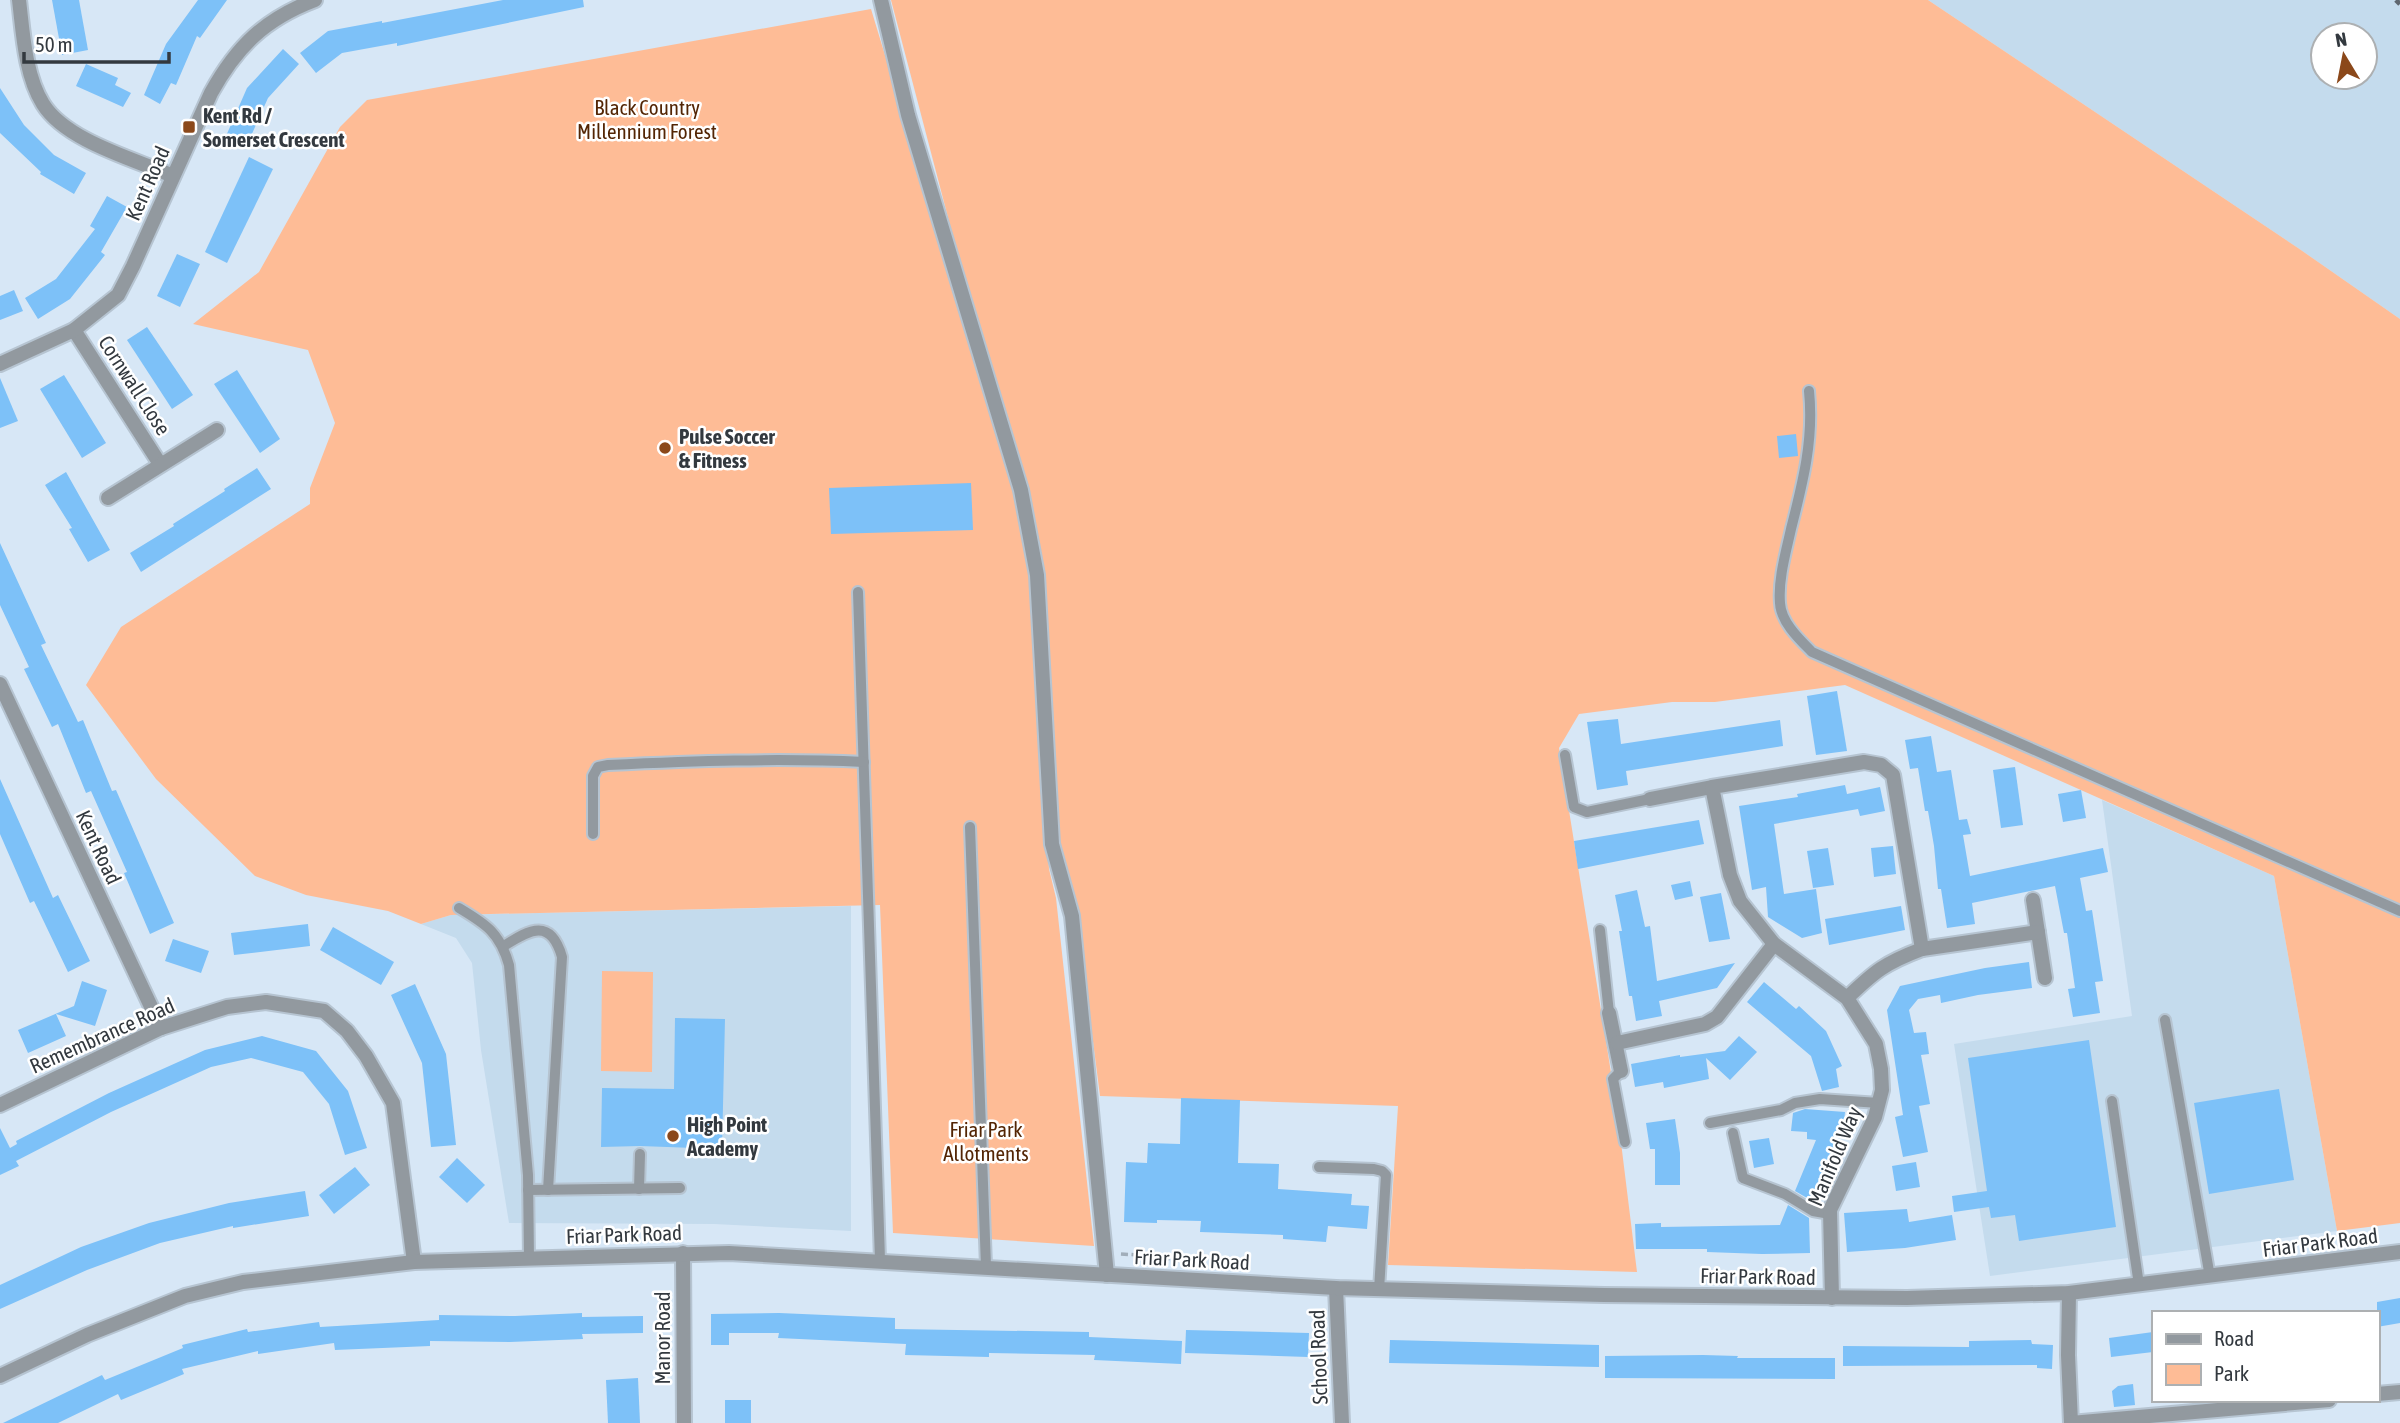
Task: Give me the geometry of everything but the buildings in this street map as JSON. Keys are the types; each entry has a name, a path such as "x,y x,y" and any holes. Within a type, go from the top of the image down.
{"street":[{"path":"19,0 27,57 35,86 54,119 87,140 173,176"},
{"name":"Kent Road","path":"0,364 74,330 118,295 211,93 240,49 276,19 315,0"},
{"path":"881,0 908,115 1021,490 1037,575 1052,844 1072,916 1107,1275"},
{"name":"Cornwall Close","path":"74,330 160,464"},
{"name":"Cornwall Close","path":"108,498 216,430"},
{"name":"Kent Road","path":"0,684 161,1028"},
{"path":"1650,799 1864,762 1881,765 1893,775 1922,949"},
{"path":"1712,787 1730,875 1740,901 1774,944 1847,998 1878,969 1897,958 1922,949 2038,932"},
{"path":"2033,900 2045,978"},
{"path":"1617,1043 1705,1024 1717,1017 1774,944"},
{"name":"Manifold Way","path":"1832,1298 1830,1214 1834,1200 1875,1118 1882,1090 1876,1044 1847,998"},
{"name":"Remembrance Road","path":"0,1105 161,1028 227,1007 266,1002 324,1011 346,1031 366,1055 393,1103 414,1262"},
{"path":"1609,1013 1621,1071"},
{"name":"Friar Park Road","path":"0,1377 87,1335 185,1296 243,1282 414,1262 683,1253 880,1260 1379,1290 1832,1298 2069,1293 2400,1252"},
{"name":"Manor Road","path":"683,1253 684,1423"},
{"name":"School Road","path":"1336,1288 1342,1423"},
{"path":"2069,1293 2071,1423 2307,1402"},
{"path":"2379,1394 2400,1392"}],"lane":[{"path":"1809,391 1812,415 1808,459 1785,554 1780,605 1793,632 1812,652 2400,911"},
{"path":"858,592 880,1260"},
{"path":"1565,755 1574,807 1587,812 1650,799"},
{"path":"593,834 593,776 598,767 742,760 864,762"},
{"path":"970,827 986,1266"},
{"path":"459,908 492,931 504,946 509,965 528,1190 529,1259"},
{"path":"1600,930 1609,1013"},
{"path":"504,946 529,932 542,931 553,934 562,957 548,1190"},
{"path":"2165,1020 2210,1277"},
{"path":"1621,1071 1613,1079 1625,1142"},
{"path":"1710,1123 1782,1110 1795,1102 1820,1098 1879,1103"},
{"path":"2112,1101 2139,1285"},
{"path":"1733,1133 1743,1178 1785,1194 1814,1211 1830,1214"},
{"path":"639,1189 640,1154"},
{"path":"1319,1167 1374,1169 1386,1175 1379,1290"},
{"path":"528,1190 680,1188"}],"path":[{"path":"1105,1253 1155,1256 1178,1261"}],"shaded area":[{"path":"1928,0 2400,0 2400,319 2298,248"},
{"path":"2102,800 2274,876 2337,1231 1990,1276 1954,1044 2132,1016"},
{"name":"High Point Academy","path":"851,906 851,1231 714,1224 509,1223 481,1050 472,963 456,938 421,924 451,915"}],"green space":[{"path":"891,0 1928,0 2400,319 2400,1223 2337,1231 2274,876 1845,685 1715,702 1672,702 1579,714 1559,748 1617,1110 1637,1272 1388,1265 1398,1106 1100,1096 1074,893 1060,843 1042,576"},
{"name":"Pulse Soccer & Fitness","path":"871,9 1018,494 1032,579 1049,869 1056,898 1094,1246 893,1233 880,905 451,915 421,924 388,911 306,895 255,876 156,779 86,685 121,627 310,504 310,488 335,423 308,350 193,324 259,272 340,127 367,100"},
{"path":"602,971 653,972 652,1072 601,1071"}],"railway":[{"path":"2396,0 2400,4"}],"place":[{"name":"Kent Rd / Somerset Crescent","path":"189,127"},
{"name":"Pulse Soccer & Fitness","path":"665,448"},
{"name":"High Point Academy","path":"673,1136"}],"park label":[{"name":"Black Country Millennium Forest","path":"647,119"},
{"name":"Friar Park Allotments","path":"986,1141"}]}
